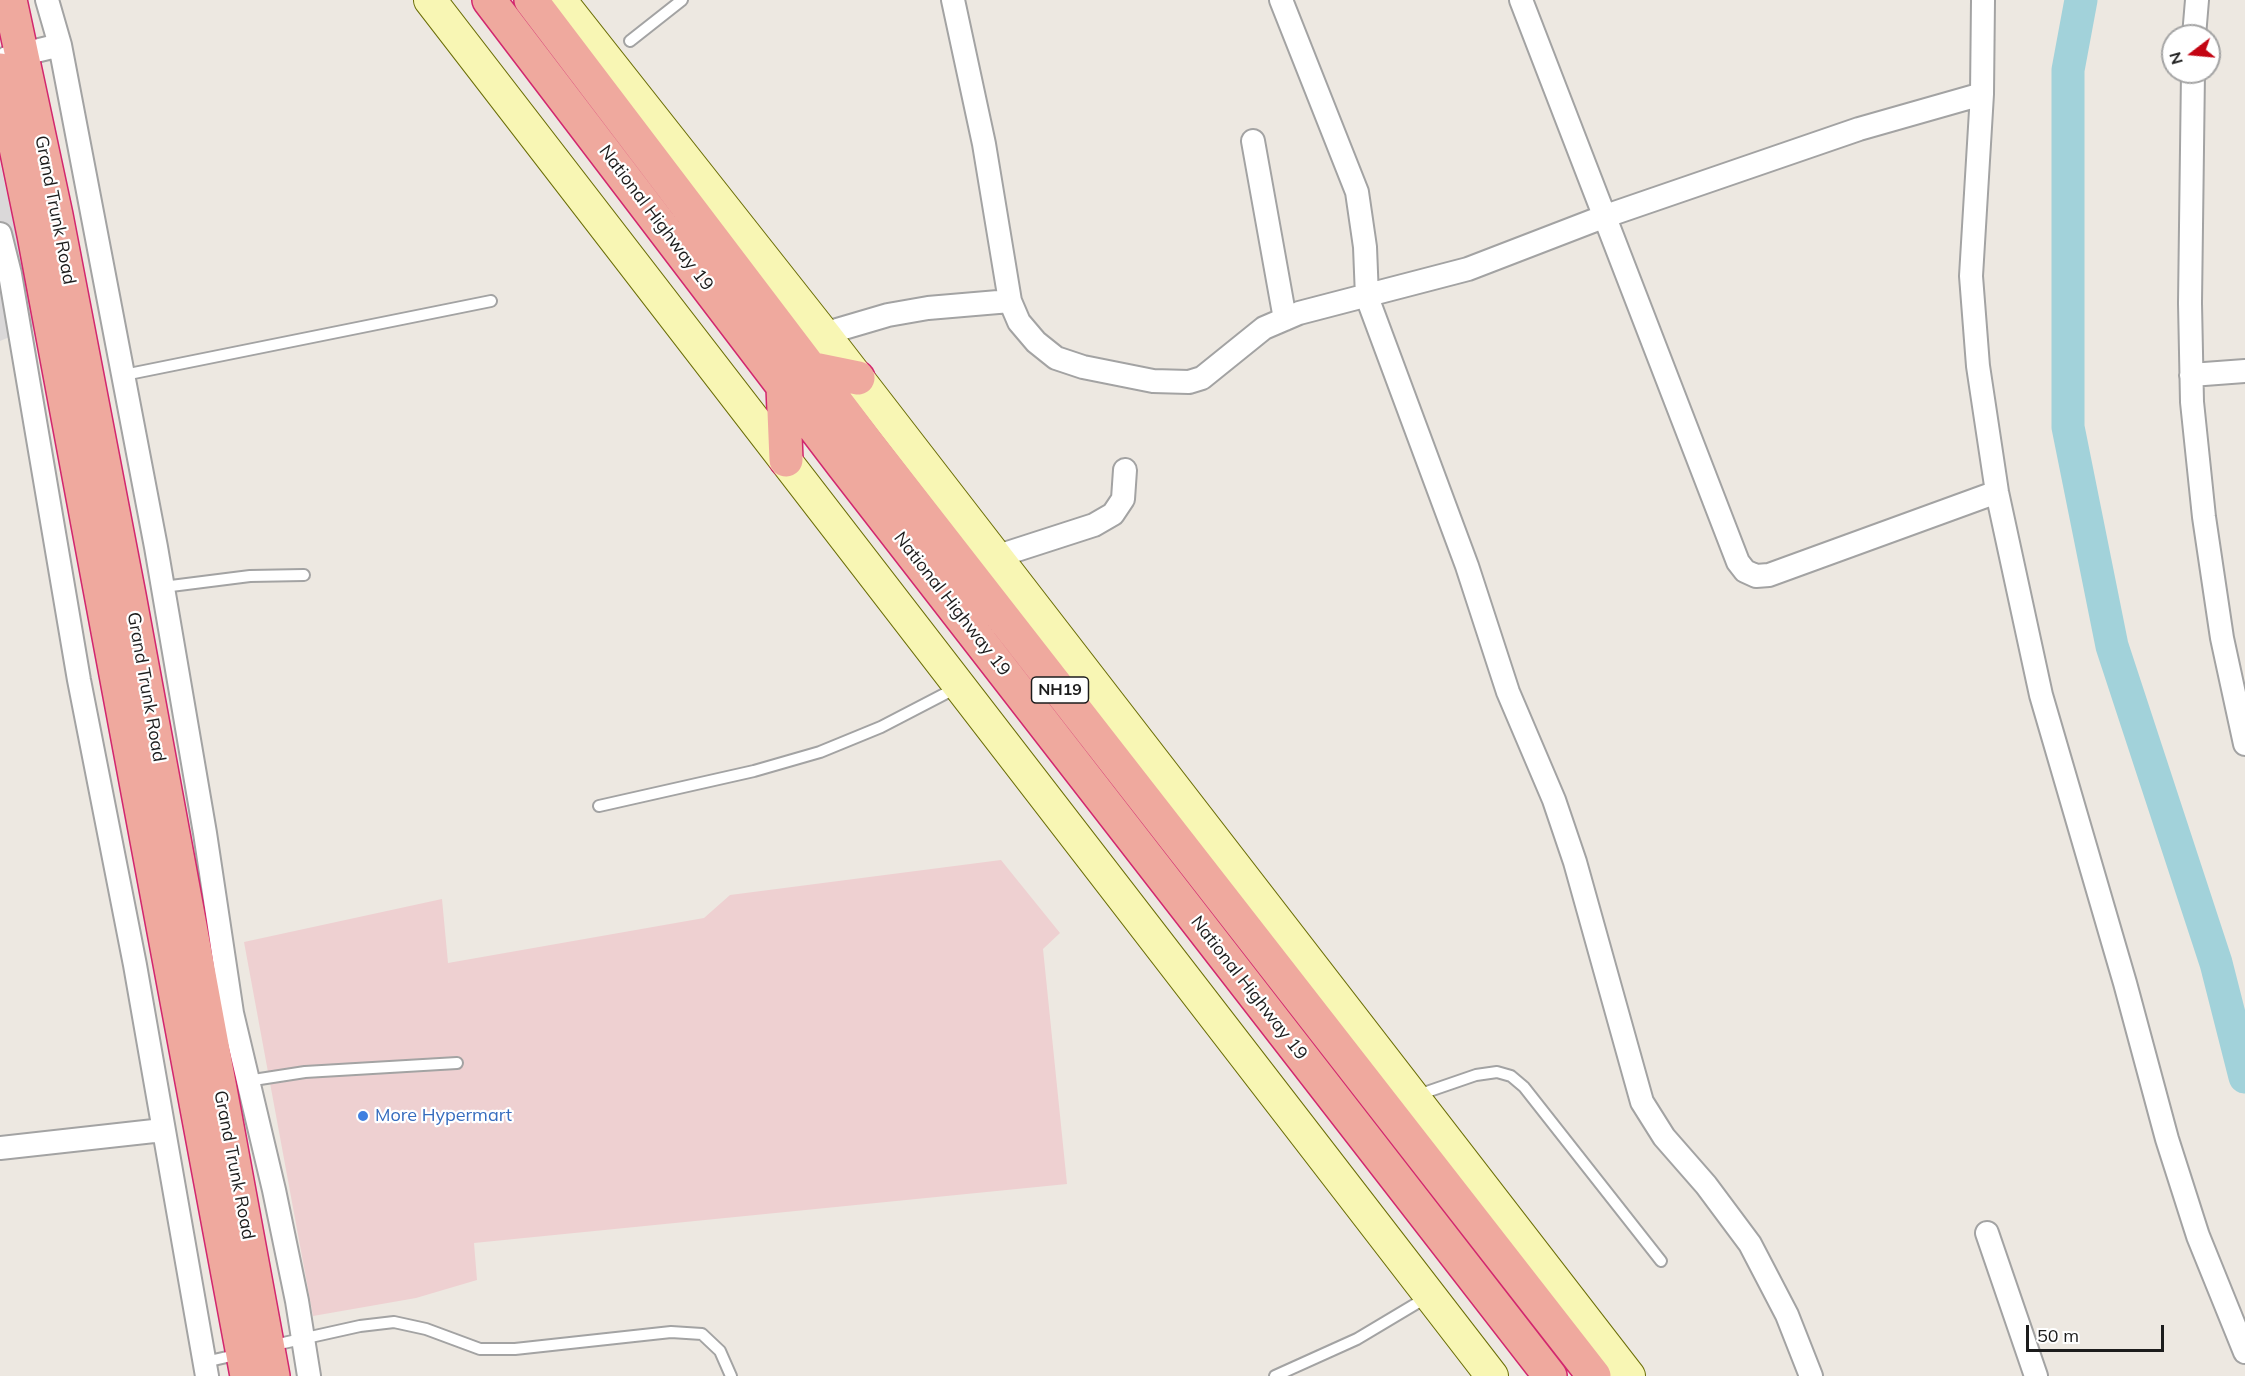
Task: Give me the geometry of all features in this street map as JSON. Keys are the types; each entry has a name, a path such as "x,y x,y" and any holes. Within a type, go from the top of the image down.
{"highway":[{"name":"Grand Trunk Road","path":"10,0 8,61 127,583 257,1358"},
{"name":"National Highway 19","path":"489,0 783,387 1550,1376"},
{"name":"NH19","path":"531,0 810,368 1594,1376"},
{"path":"810,368 858,378"},
{"path":"783,387 786,460"}],"main road":[{"path":"430,0 1492,1376"},
{"path":"560,0 858,378 1629,1376"}],"street":[{"path":"47,0 60,45 163,587 205,833 232,1014 246,1081 274,1190 309,1376"},
{"path":"953,0 984,144 1010,301 1019,322 1036,342 1056,358 1083,367 1153,381 1189,382 1202,378 1264,328 1299,313 1468,269 1603,217 1859,129 1982,94"},
{"path":"1281,0 1357,192 1365,247 1367,297 1467,566 1508,692 1558,810 1575,862 1642,1102 1664,1137 1706,1185 1750,1244 1787,1315 1811,1376"},
{"path":"1521,0 1738,562 1745,571 1756,576 1769,575 1997,492"},
{"path":"1983,0 1982,94 1971,276 1978,366 1997,492 2041,695 2126,983 2167,1139 2198,1236 2245,1352"},
{"path":"2194,24 2197,0"},
{"path":"8,61 60,45"},
{"path":"2193,84 2191,375 2204,517 2222,638 2241,713 2245,744"},
{"path":"1253,141 1286,319"},
{"path":"0,234 10,274 47,505 135,965 206,1369"},
{"path":"826,337 837,330 888,315 928,308 1010,301"},
{"path":"2191,375 2245,371"},
{"path":"995,557 1094,525 1113,514 1123,499 1125,470"},
{"path":"0,1148 163,1130"},
{"path":"1987,1233 2036,1376"}],"lane":[{"path":"630,41 682,0"},
{"path":"124,375 491,301"},
{"path":"163,587 250,576 304,574"},
{"path":"599,806 754,771 820,752 881,727 960,686"},
{"path":"246,1081 305,1072 457,1063"},
{"path":"1412,1098 1476,1075 1497,1072 1511,1076 1524,1087 1661,1261"},
{"path":"1275,1376 1358,1339 1429,1296"},
{"path":"206,1369 257,1358 303,1338 360,1326 394,1322 426,1329 480,1349 515,1349 682,1332 702,1334 720,1351 730,1376"}],"shaded area":[{"path":"0,162 36,326 0,341"},
{"path":"1001,860 1060,933 1043,949 1067,1184 474,1243 477,1280 416,1298 313,1316 244,942 442,899 448,963 704,918 730,895"}],"waterway":[{"path":"2081,0 2068,70 2068,427 2112,646 2216,963 2245,1077"}],"place":[{"name":"More Hypermart","path":"363,1116"}]}
